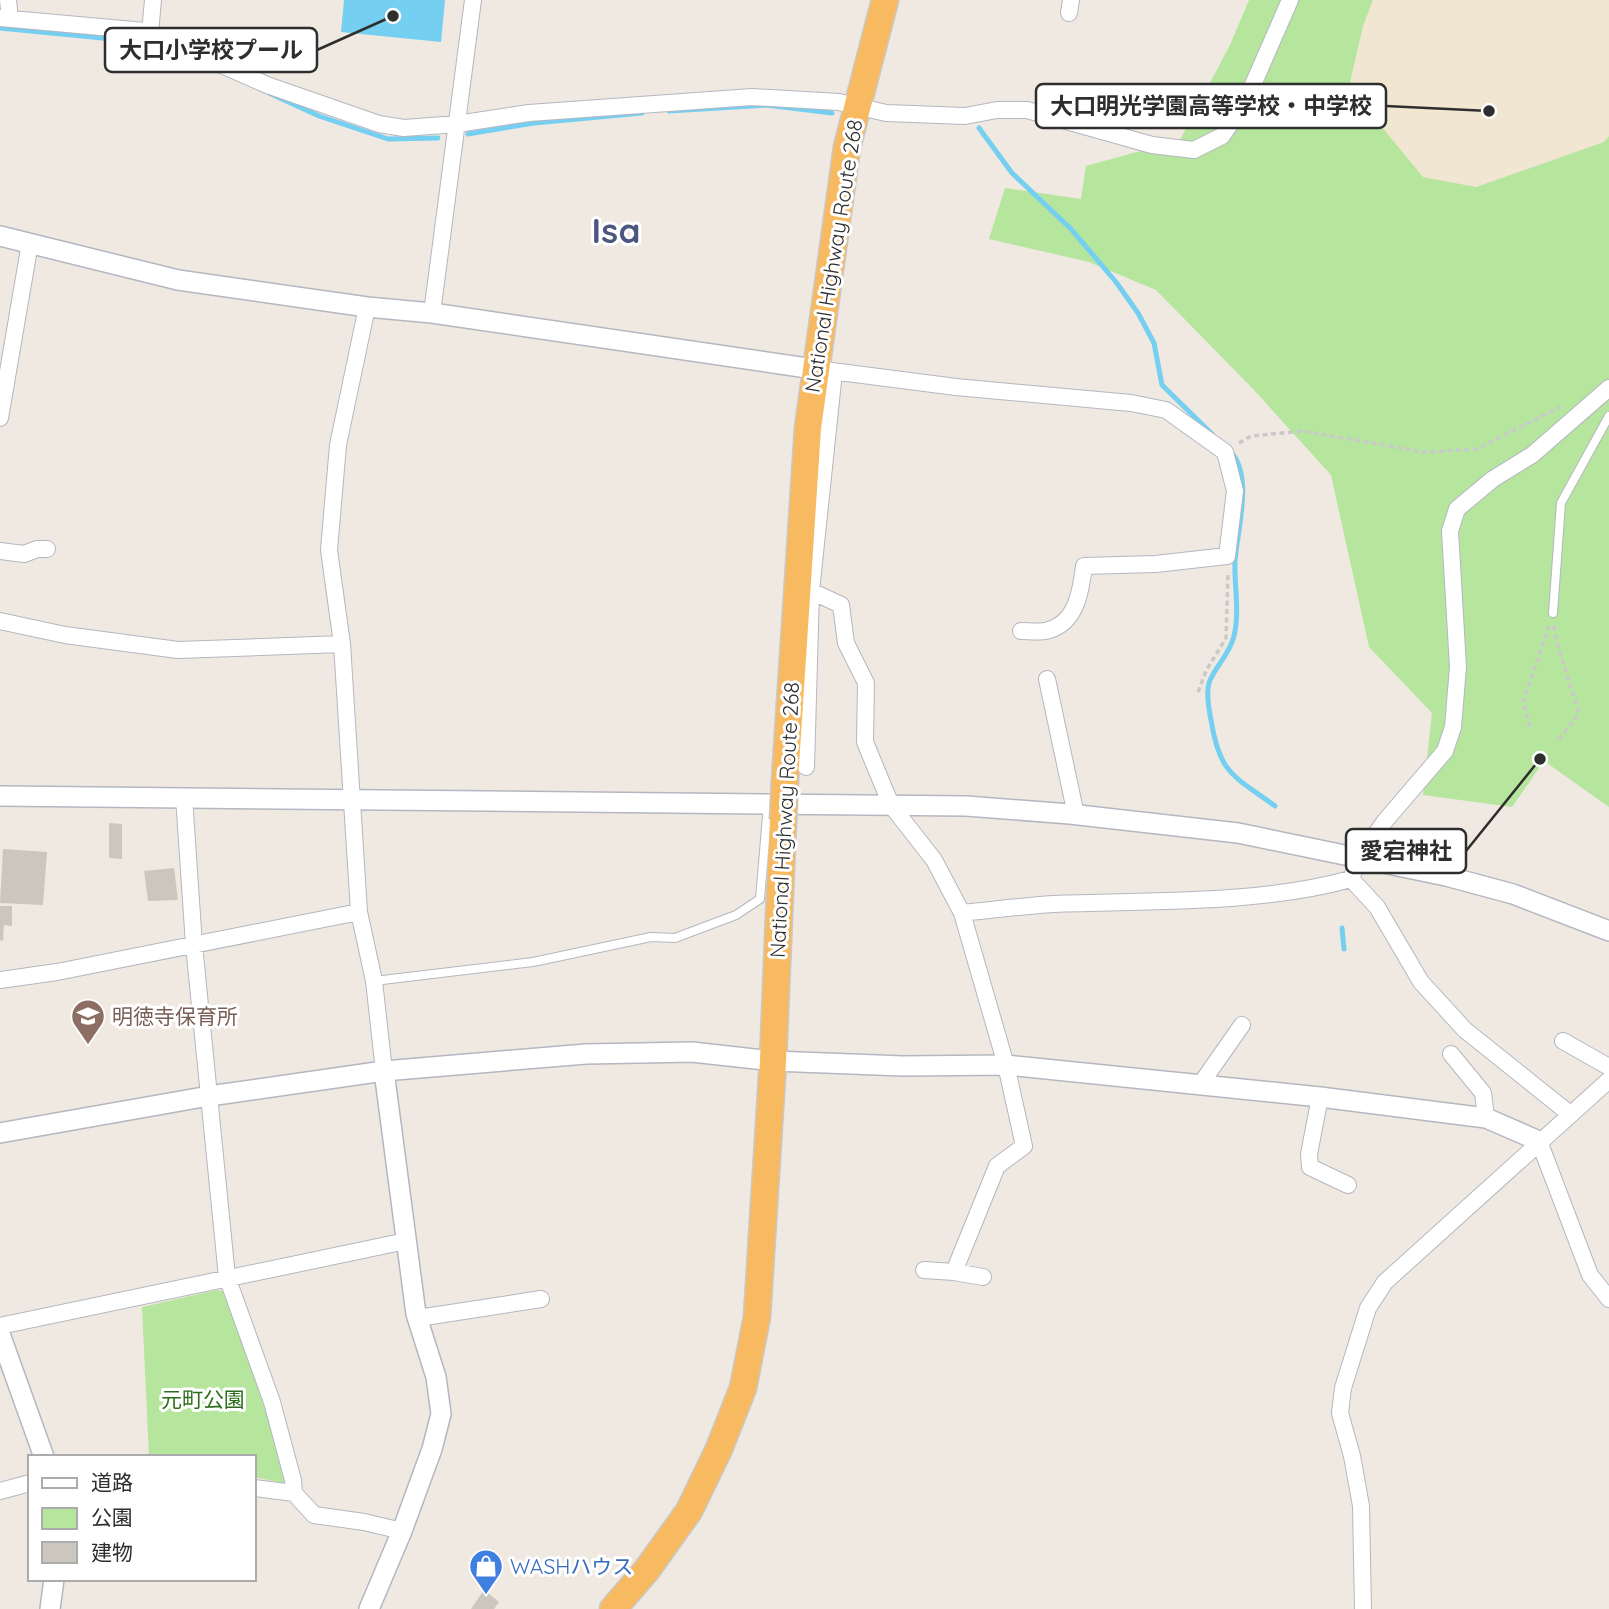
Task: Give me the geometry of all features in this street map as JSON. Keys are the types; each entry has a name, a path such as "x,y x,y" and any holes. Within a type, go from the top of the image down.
{"highway":[{"name":"National Highway Route 268","path":"613,1609 646,1571 689,1511 719,1449 743,1388 757,1317 773,1061 775,811 795,774 808,428 824,370 847,147 885,0"}],"street":[{"path":"8,0 5,18 145,31 267,85 379,124 404,128 457,124 529,113 752,97 839,102 886,113 965,116 997,110 1027,110 1152,145 1194,150 1222,136 1245,103 1290,0"},
{"path":"150,33 153,0"},
{"path":"432,313 473,0"},
{"path":"0,236 178,280 367,307 432,313 824,370 956,387 1131,403 1166,410 1225,452 1234,491 1227,556 1155,564 1084,566 1081,593 1062,624 1048,631 1021,631"},
{"path":"0,418 30,243"},
{"path":"367,307 338,445 329,550 342,644 359,912 374,981 418,1318 436,1377 441,1414 432,1449 402,1531 369,1609"},
{"path":"795,774 811,591 824,370"},
{"path":"1351,879 1359,858 1385,821 1445,751 1453,727 1458,667 1450,531 1457,509 1493,479 1532,455 1609,388"},
{"path":"0,551 24,554 37,549 47,549"},
{"path":"811,591 841,605 846,643 866,683 865,742 891,805 933,860 962,913 1006,1065 1024,1146 997,1166 954,1272"},
{"path":"0,621 65,635 178,650 342,644"},
{"path":"1047,679 1076,815"},
{"path":"0,796 353,798 775,811 891,805 966,806 1076,815 1238,833 1446,876 1513,894 1609,931"},
{"path":"184,797 194,945 227,1277 272,1402 294,1493 314,1515 402,1531"},
{"path":"962,913 1050,905 1221,900 1351,879"},
{"path":"1351,879 1377,906 1421,982 1465,1030 1570,1114"},
{"path":"0,980 57,972 359,912"},
{"path":"1200,1085 1242,1025"},
{"path":"1563,1041 1609,1067"},
{"path":"0,1133 209,1096 384,1071 586,1054 692,1052 773,1061 903,1066 1006,1065 1320,1097 1486,1118 1539,1141 1590,1275 1609,1299"},
{"path":"1451,1054 1483,1093 1486,1118"},
{"path":"1363,1609 1361,1506 1352,1456 1340,1413 1343,1388 1368,1308 1384,1282 1609,1080"},
{"path":"1320,1097 1309,1154 1310,1167 1348,1185"},
{"path":"0,1326 406,1241"},
{"path":"924,1270 983,1278"},
{"path":"418,1318 541,1299"},
{"path":"0,1334 43,1455"},
{"path":"0,1491 28,1484"},
{"path":"256,1488 294,1493"},
{"path":"50,1609 54,1581"}],"lane":[{"path":"1553,613 1561,503 1609,416"},
{"path":"374,981 533,962 651,936 675,938 736,915 760,899 775,811"}],"path":[{"path":"1225,452 1251,436 1303,431 1424,452 1477,449 1571,401"},
{"path":"1198,692 1206,670 1226,638 1227,556"},
{"path":"1530,727 1522,702 1553,613"},
{"path":"1553,613 1556,639 1578,714 1559,739"}],"shaded area":[{"path":"1373,0 1609,0 1609,136 1604,142 1476,187 1423,177 1349,87 1363,26"}],"green space":[{"path":"1249,0 1373,0 1363,26 1349,87 1423,177 1476,187 1604,142 1609,136 1609,807 1544,761 1512,807 1423,795 1432,713 1369,647 1331,475 1254,390 1156,290 1089,262 989,239 1005,188 1081,199 1086,166 1180,140 1230,45"},
{"name":"元町公園","path":"217,1290 224,1291 288,1475 283,1483 256,1477 256,1455 149,1455 142,1307"}],"water":[{"path":"344,0 445,0 441,42 341,32"}],"building":[{"path":"109,823 122,824 122,859 109,858"},
{"path":"3,849 47,852 43,905 0,903"},
{"path":"174,868 178,900 148,901 144,871"},
{"path":"0,906 12,906 12,926 4,925 3,941 0,940"},
{"name":"WASHハウス","path":"484,1590 499,1602 494,1609 471,1609"}],"waterway":[{"path":"0,28 143,42 180,54"},
{"path":"269,93 319,116 388,139 438,138"},
{"path":"669,111 766,105 832,113"},
{"path":"468,134 534,123 642,113"},
{"path":"979,128 1012,173 1071,229 1116,282 1138,313 1154,343 1162,385 1213,435"},
{"path":"1230,451 1237,461 1243,488 1235,561 1237,617 1232,643 1209,683 1209,707 1215,738 1224,763 1239,780 1275,806"},
{"path":"1342,928 1344,949"}],"place":[{"name":"大口小学校プール","path":"393,16"},
{"name":"大口明光学園高等学校・中学校","path":"1489,111"},
{"name":"愛宕神社","path":"1540,759"},
{"name":"明徳寺保育所","path":"88,1046"},
{"name":"WASHハウス","path":"486,1596"}],"district":[{"name":"Isa","path":"616,230"}]}
